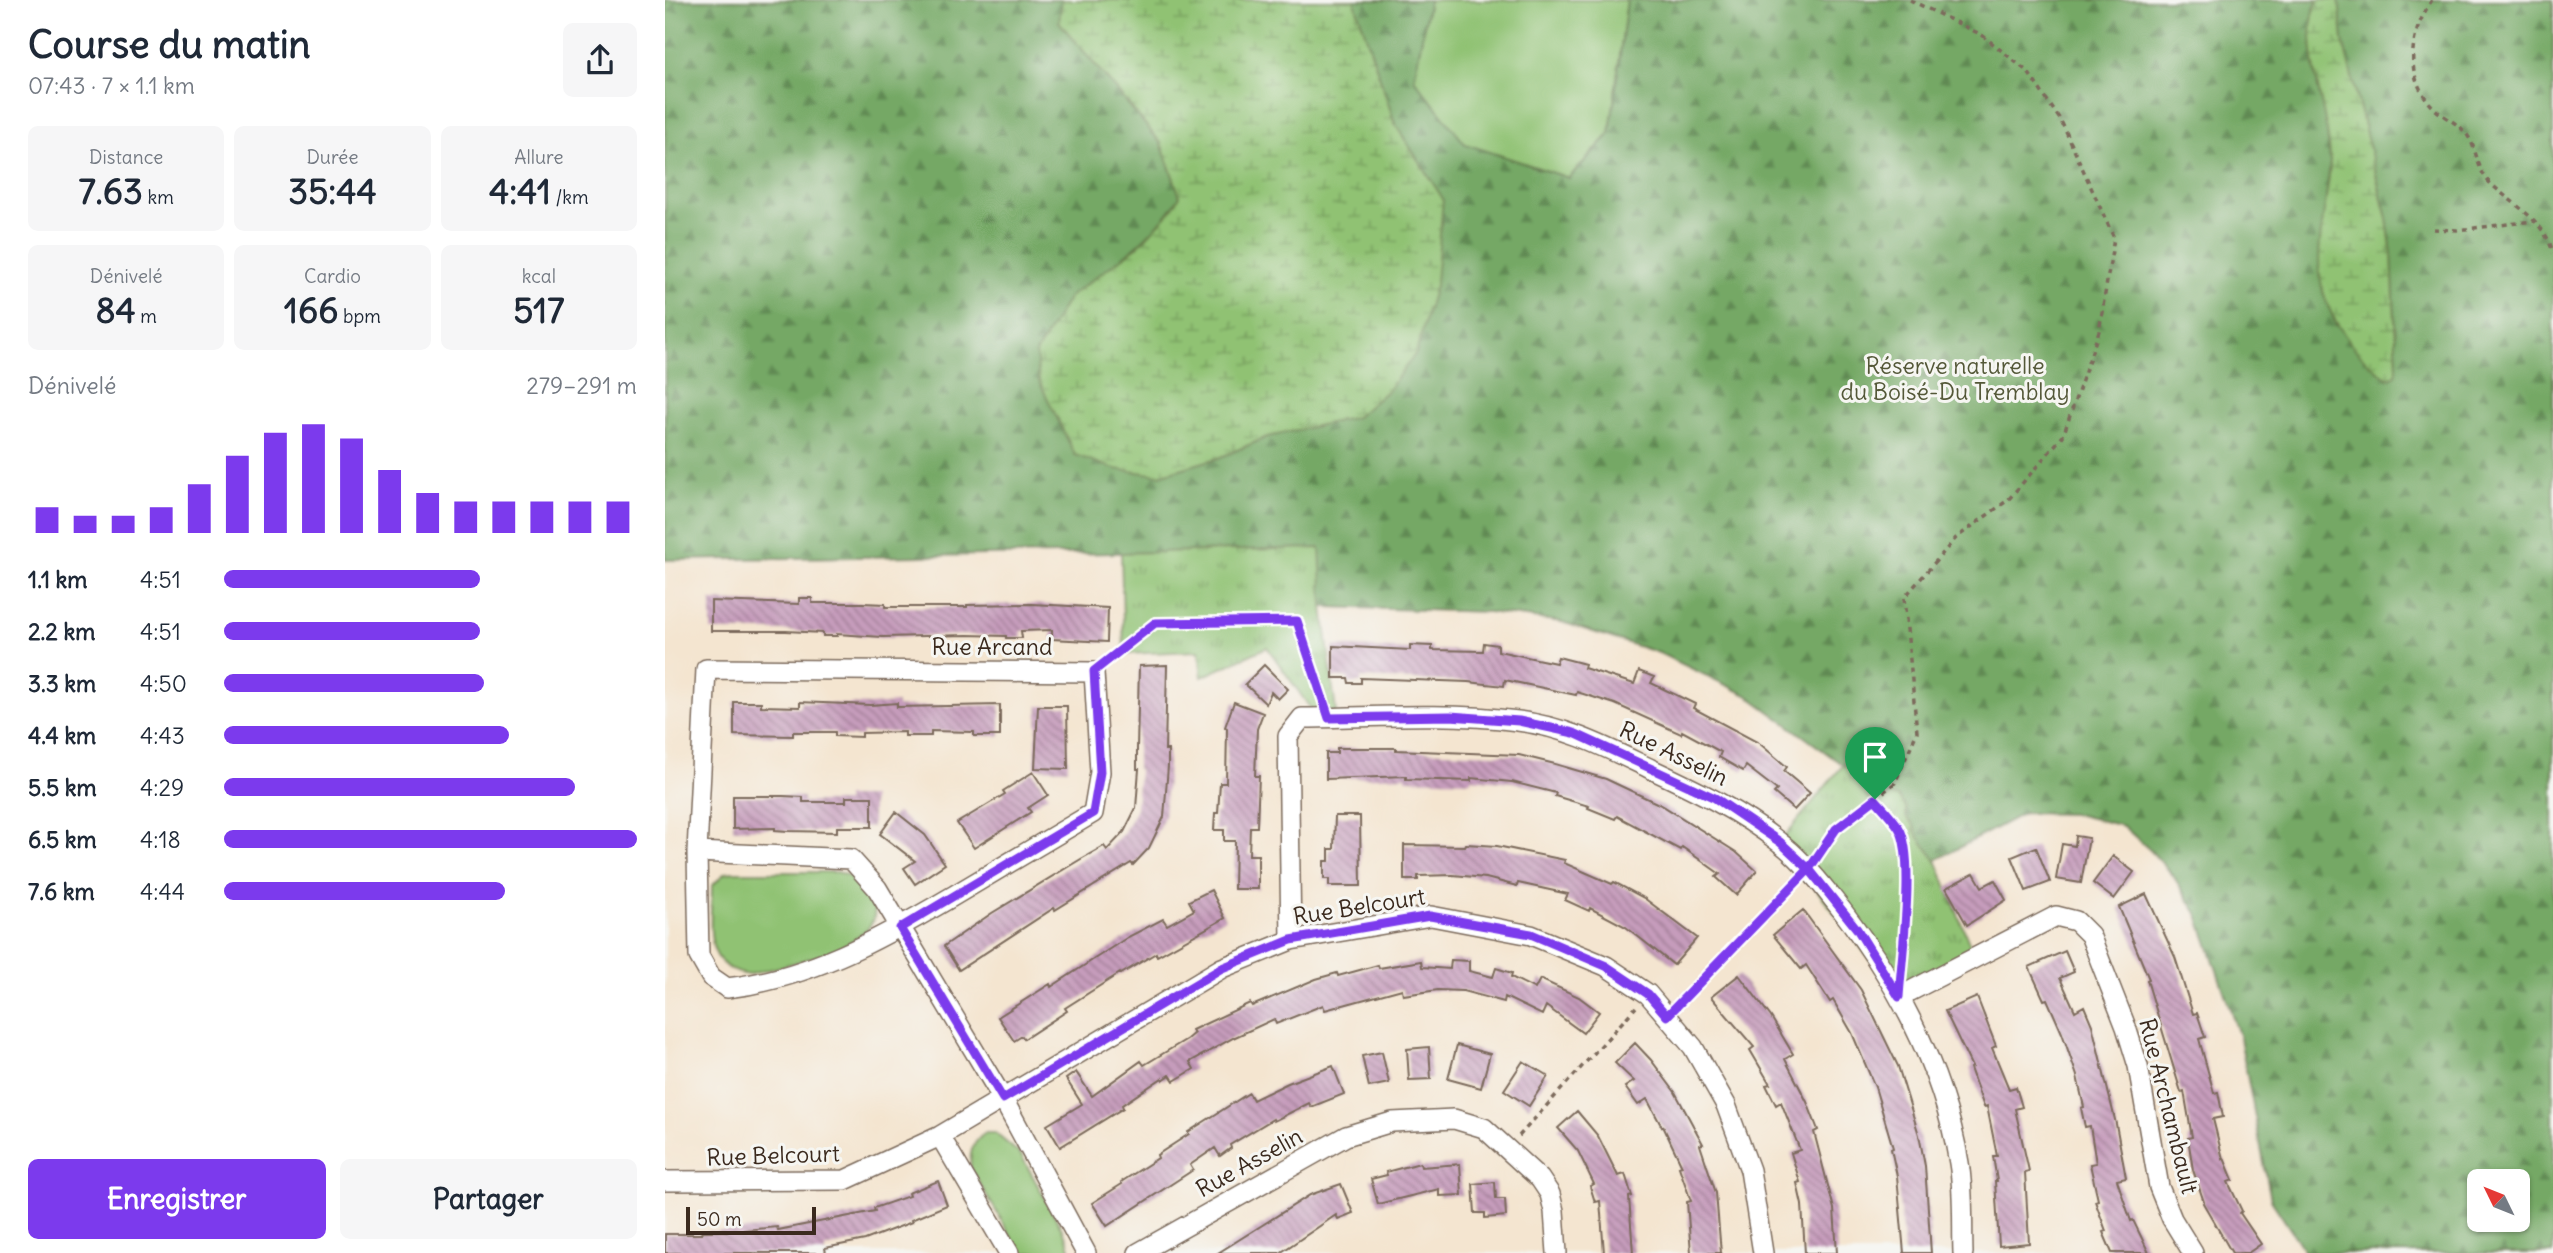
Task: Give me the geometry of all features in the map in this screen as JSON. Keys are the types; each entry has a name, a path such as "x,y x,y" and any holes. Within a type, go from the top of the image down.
{"street":[{"name":"Rue Arcand","path":"706,668 1094,671 1100,772 1093,813 900,928 811,968 727,988 711,976 699,956 697,852 706,668"},
{"name":"Rue Asselin","path":"1291,940 1287,736 1302,718 1450,716 1519,721 1574,733 1715,798 1780,842 1809,869 1857,929 1899,997 1935,1072 1952,1136 1959,1164 1963,1253"},
{"path":"697,852 852,859 877,888 1003,1099 1086,1253"},
{"name":"Rue Belcourt","path":"665,1181 845,1180 940,1136 1222,968 1291,940 1430,916 1531,934 1606,966 1648,994 1693,1047 1727,1105 1751,1170 1763,1253"},
{"name":"Rue Archambault","path":"1899,997 2056,916 2075,921 2090,936 2126,1027 2138,1066 2159,1186 2172,1219 2193,1253"},
{"name":"Rue Asselin","path":"1138,1253 1346,1136 1392,1122 1454,1119 1485,1128 1540,1179 1550,1194 1555,1211 1557,1253"},
{"path":"940,1136 1009,1253"}],"path":[{"path":"1667,1016 1809,869 1836,829 1895,783 1917,732 1904,598 1956,538 2008,500 2063,436 2099,331 2114,238 2061,121 2028,72 1982,35 1910,0"},
{"path":"2432,0 2416,28 2413,52 2417,82 2435,110 2463,130 2471,141 2478,165 2487,180 2536,221 2550,241 2553,253"},
{"path":"2433,229 2457,230 2536,221"},
{"path":"1094,671 1155,623 1297,621 1329,718"},
{"path":"1875,799 1901,830 1905,853 1906,882 1899,997"},
{"path":"1509,1148 1648,994"}],"green space":[{"name":"Réserve naturelle du Boisé-Du Tremblay","path":"665,0 1062,0 1060,22 1161,143 1180,196 1144,239 1069,297 1159,475 1221,457 1267,437 1356,417 1443,199 1395,124 1354,0 1429,0 1414,79 1465,144 1569,178 1610,134 1627,0 2318,0 2314,9 2312,52 2326,119 2330,162 2320,254 2323,292 2336,325 2397,369 2392,254 2387,219 2343,41 2339,0 2553,0 2553,1253 2306,1253 2271,1200 2240,1038 2198,915 2172,874 2123,826 2075,814 2024,813 1936,860 1875,783 1843,765 1747,695 1659,653 1562,622 1488,612 1323,607 1319,548 665,560"},
{"path":"1062,0 1354,0 1395,124 1443,199 1436,282 1416,353 1388,390 1356,417 1267,437 1221,457 1159,475 1115,469 1075,455 1039,381 1036,353 1069,297 1137,247 1171,211 1180,196 1161,143 1059,22"},
{"path":"1429,0 1627,0 1610,134 1569,178 1465,144 1414,79"},
{"path":"2318,0 2339,0 2343,41 2387,219 2392,254 2397,369 2396,375 2389,378 2358,352 2333,316 2323,291 2319,259 2330,163 2311,37"},
{"path":"1320,548 1323,607 1336,712 1313,712 1267,647 1202,677 1199,651 1124,654 1121,553"},
{"path":"1843,765 1875,783 1886,796 1898,797 1906,808 1906,817 1936,860 1975,957 1899,997 1780,842"},
{"path":"838,872 849,876 860,885 870,898 874,915 867,929 852,941 831,951 748,975 722,963 712,941 712,886 725,873"},
{"path":"985,1133 995,1133 1021,1155 1068,1240 1071,1253 1021,1253 971,1169 972,1148"}],"building":[{"path":"799,598 812,598 812,603 885,604 885,607 1032,604 1108,608 1107,642 1052,639 1052,630 1021,631 1022,638 967,635 823,636 823,633 786,631 711,631 711,601 799,604"},
{"path":"1484,643 1498,645 1498,651 1556,663 1558,657 1585,664 1584,668 1634,684 1639,671 1654,677 1651,683 1695,704 1693,708 1759,743 1787,767 1784,771 1810,793 1794,810 1774,793 1777,790 1746,766 1743,771 1719,757 1721,752 1682,731 1681,734 1615,704 1577,692 1576,695 1505,680 1504,686 1361,678 1361,683 1349,683 1348,678 1333,678 1333,646 1410,650 1410,645 1432,646 1432,650 1483,651"},
{"path":"1167,665 1165,750 1168,750 1168,766 1164,817 1149,848 1133,865 1131,863 1055,910 1054,908 959,970 944,946 992,913 1081,859 1104,846 1107,850 1124,832 1136,808 1139,769 1139,666"},
{"path":"1264,665 1288,689 1278,699 1271,692 1266,704 1245,684"},
{"path":"734,702 800,707 800,702 870,705 897,703 897,707 1000,705 1000,736 974,736 974,732 931,731 931,736 905,736 905,732 862,733 862,737 835,736 835,732 793,732 793,736 734,735"},
{"path":"1234,702 1263,713 1257,729 1257,827 1250,827 1249,855 1258,855 1258,889 1234,889 1235,841 1224,841 1224,830 1214,830 1220,783 1226,783 1225,727"},
{"path":"1038,706 1067,706 1068,769 1035,768"},
{"path":"1337,748 1396,748 1519,755 1555,764 1606,779 1663,806 1736,852 1757,871 1736,895 1716,877 1720,874 1682,847 1680,850 1617,816 1615,819 1588,808 1589,806 1555,796 1556,793 1512,782 1471,778 1471,781 1406,779 1406,776 1326,779 1326,753 1337,753"},
{"path":"1033,772 1048,795 1028,808 1031,812 974,848 957,823 1005,794 1003,791"},
{"path":"733,796 803,797 803,802 846,802 846,797 872,797 872,827 837,827 837,832 788,831 775,828 733,829"},
{"path":"896,812 925,835 945,864 915,884 904,868 915,861 880,834"},
{"path":"1335,816 1360,816 1361,886 1329,886 1329,879 1324,879 1324,861 1329,861 1329,849 1334,849"},
{"path":"2076,836 2089,838 2081,883 2056,879 2062,844 2075,846"},
{"path":"1404,845 1497,846 1565,860 1564,863 1612,884 1614,882 1644,898 1697,938 1674,965 1626,927 1590,908 1589,911 1565,900 1568,894 1518,883 1517,886 1486,878 1453,875 1418,876 1418,880 1404,880"},
{"path":"2036,847 2050,882 2026,891 2012,857"},
{"path":"2113,856 2134,872 2114,899 2093,883"},
{"path":"1974,873 1982,887 1995,880 2006,900 1967,925 1946,888"},
{"path":"1211,890 1225,918 1157,956 1156,953 1120,973 1065,1008 1067,1011 1024,1039 1022,1036 1014,1041 998,1017 1050,984 1051,987 1128,937 1163,919 1167,925 1194,910 1189,901"},
{"path":"2146,894 2175,957 2193,1014 2197,1013 2205,1037 2199,1039 2214,1093 2218,1092 2223,1117 2213,1119 2223,1159 2233,1180 2228,1182 2242,1211 2240,1213 2261,1244 2248,1253 2232,1253 2203,1203 2193,1170 2188,1138 2192,1137 2184,1091 2181,1092 2147,980 2149,979 2119,907"},
{"path":"1803,910 1861,990 1898,1066 1919,1135 1925,1166 1931,1253 1904,1253 1893,1148 1875,1087 1852,1033 1833,1000 1830,1002 1806,965 1801,969 1773,935"},
{"path":"2065,951 2074,972 2060,978 2075,1011 2084,1006 2092,1025 2126,1178 2117,1180 2131,1221 2133,1220 2149,1253 2112,1253 2103,1232 2106,1231 2095,1201 2098,1200 2090,1164 2096,1163 2090,1126 2085,1127 2081,1108 2084,1107 2077,1076 2062,1033 2029,967"},
{"path":"1451,960 1469,961 1469,971 1493,977 1496,968 1512,973 1511,977 1535,989 1540,979 1579,997 1599,1012 1583,1033 1546,1006 1542,1015 1505,997 1504,1002 1463,991 1438,990 1403,995 1402,989 1325,1010 1323,1005 1276,1024 1274,1019 1233,1038 1190,1062 1194,1069 1174,1081 1170,1075 1163,1080 1162,1078 1122,1105 1123,1108 1060,1147 1047,1125 1082,1104 1066,1079 1076,1072 1092,1096 1141,1061 1144,1065 1187,1039 1194,1033 1192,1030 1250,1003 1252,1006 1337,973 1338,976 1378,965 1379,968 1421,961 1422,967 1450,969"},
{"path":"1739,975 1771,1017 1793,1054 1785,1059 1818,1130 1814,1132 1834,1209 1837,1253 1805,1253 1802,1205 1797,1183 1800,1182 1791,1153 1800,1150 1781,1102 1776,1105 1766,1085 1770,1084 1750,1050 1754,1047 1711,997"},
{"path":"1977,997 1996,1046 1992,1048 2009,1089 2016,1087 2022,1107 2015,1109 2029,1171 2025,1172 2029,1243 1999,1246 1997,1181 1993,1156 1997,1156 1987,1106 1984,1107 1970,1068 1972,1067 1945,1011"},
{"path":"1635,1043 1675,1092 1703,1144 1700,1145 1716,1193 1721,1253 1691,1253 1687,1202 1691,1201 1679,1167 1682,1166 1647,1099 1638,1105 1625,1087 1634,1081 1615,1063"},
{"path":"1457,1045 1490,1054 1481,1088 1448,1079"},
{"path":"1429,1047 1431,1079 1409,1080 1407,1049"},
{"path":"1382,1052 1389,1083 1369,1087 1362,1056"},
{"path":"1523,1061 1548,1076 1529,1106 1504,1090"},
{"path":"1333,1066 1344,1094 1311,1107 1309,1103 1274,1121 1273,1119 1230,1145 1231,1148 1220,1156 1215,1148 1190,1165 1193,1170 1107,1226 1092,1203 1158,1158 1157,1155 1189,1134 1188,1132 1249,1093 1253,1100"},
{"path":"1577,1111 1598,1136 1618,1176 1625,1174 1632,1196 1629,1197 1633,1253 1604,1253 1600,1201 1595,1202 1590,1186 1594,1184 1578,1151 1558,1128"},
{"path":"1420,1163 1421,1167 1460,1164 1462,1195 1439,1196 1439,1189 1378,1204 1371,1179"},
{"path":"938,1181 947,1205 865,1240 825,1248 826,1253 665,1253 665,1234 702,1234 701,1231 777,1227 778,1230 875,1211 874,1208 909,1196 908,1193"},
{"path":"1495,1182 1496,1199 1505,1199 1506,1216 1485,1218 1485,1213 1475,1213 1473,1184"},
{"path":"1341,1184 1353,1213 1338,1219 1336,1215 1280,1253 1218,1253 1310,1195"}],"route":[{"path":"1875,799 1836,829 1809,869 1667,1016 1648,994 1606,966 1531,934 1430,916 1291,940 1222,968 1003,1099 900,928 1093,813 1100,772 1094,671 1155,623 1297,621 1329,718 1450,716 1519,721 1574,733 1715,798 1780,842 1809,869 1857,929 1899,997 1906,882 1905,853 1901,830 1875,799"}]}
